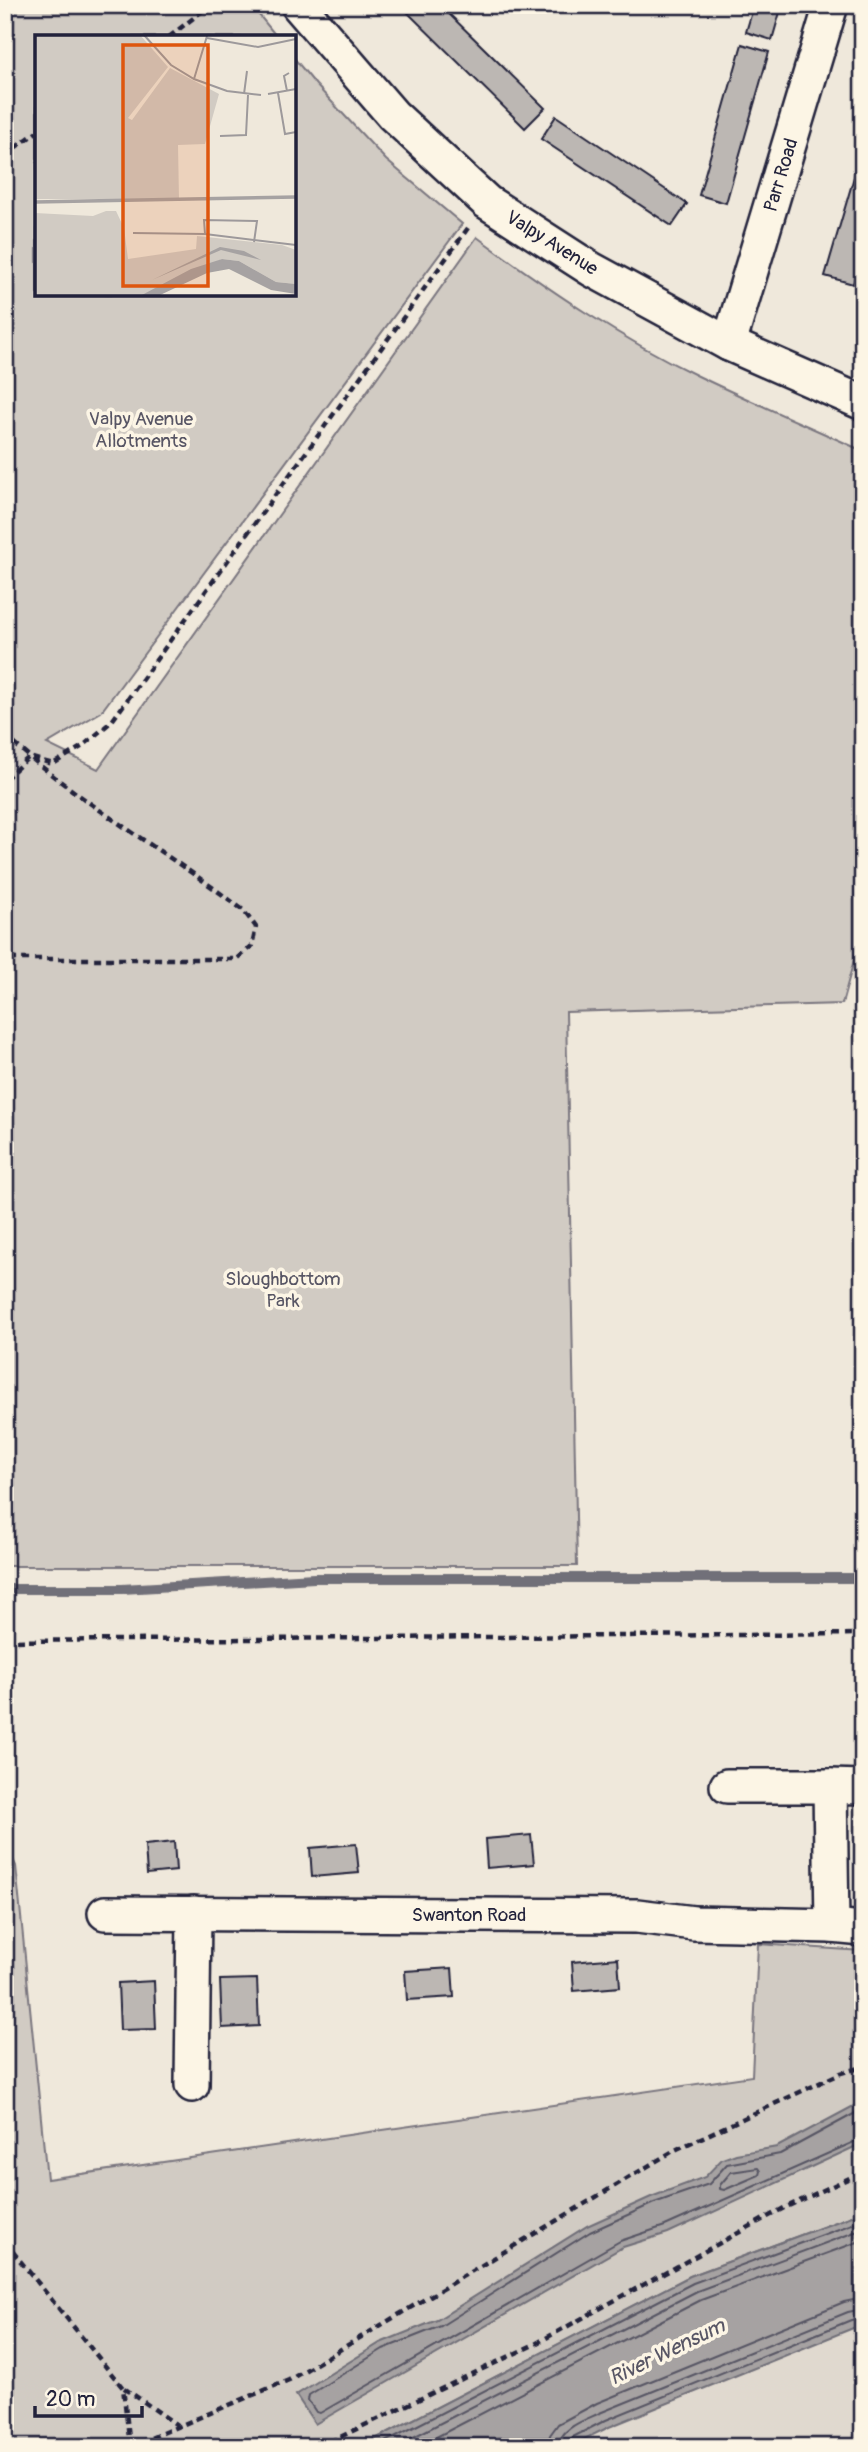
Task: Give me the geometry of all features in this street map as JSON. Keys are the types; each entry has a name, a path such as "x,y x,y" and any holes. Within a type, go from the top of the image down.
{"street":[{"name":"Valpy Avenue","path":"298,5 393,115 487,202 591,270 729,344 863,403"},
{"name":"Parr Road","path":"729,344 831,5"},
{"path":"727,1786 863,1787"},
{"name":"Swanton Road","path":"105,1913 637,1916 694,1923 848,1927 830,1786"},
{"path":"192,2085 194,1913"}],"path":[{"path":"172,35 210,5"},
{"path":"5,155 35,133"},
{"path":"29,757 53,764 82,746 112,721 487,202"},
{"path":"5,735 29,757 107,816 223,894 243,910 256,928 253,946 236,959 5,958"},
{"path":"5,779 29,757"},
{"path":"5,1641 863,1634"},
{"path":"123,2388 130,2446 289,2380 675,2150 841,2073 863,2067"},
{"path":"319,2447 534,2344 784,2208 863,2172"},
{"path":"5,2242 123,2388 177,2426"},
{"path":"152,2437 157,2447"}],"shaded area":[{"path":"863,2324 863,2447 568,2447 609,2427"}],"green space":[{"path":"5,5 251,5 275,35 35,35 35,296 296,296 296,60 386,160 462,224 101,712 47,744 98,769 477,237 557,294 640,346 718,386 863,451 863,927 842,1004 566,1012 577,1566 5,1566"},
{"path":"5,1842 16,1866 47,2179 752,2076 758,1944 863,1951 863,2212 690,2276 360,2447 5,2447"}],"water":[{"path":"863,2101 863,2143 668,2233 623,2247 315,2424 296,2395 380,2343 437,2320 587,2226 651,2197 705,2177 722,2159 777,2147"},
{"name":"River Wensum","path":"863,2212 863,2324 609,2427 568,2447 360,2447 690,2276"}],"building":[{"path":"400,5 440,5 545,108 525,128"},
{"path":"754,5 782,5 772,40 746,32"},
{"path":"742,44 769,52 726,203 699,195"},
{"path":"556,116 687,204 672,226 541,139"},
{"path":"863,146 863,251 853,284 825,276"},
{"path":"531,1835 534,1864 487,1868 485,1839"},
{"path":"174,1842 176,1871 147,1874 145,1845"},
{"path":"356,1844 359,1873 312,1877 310,1848"},
{"path":"618,1958 620,1987 574,1991 572,1962"},
{"path":"452,1968 454,1997 407,2000 405,1971"},
{"path":"257,1979 259,2026 222,2028 220,1980"},
{"path":"154,1981 156,2029 120,2030 118,1983"}],"waterway":[{"path":"5,1589 122,1589 314,1578 863,1578"}],"park label":[{"name":"Valpy Avenue Allotments","path":"141,430"},
{"name":"Sloughbottom Park","path":"283,1290"}]}
